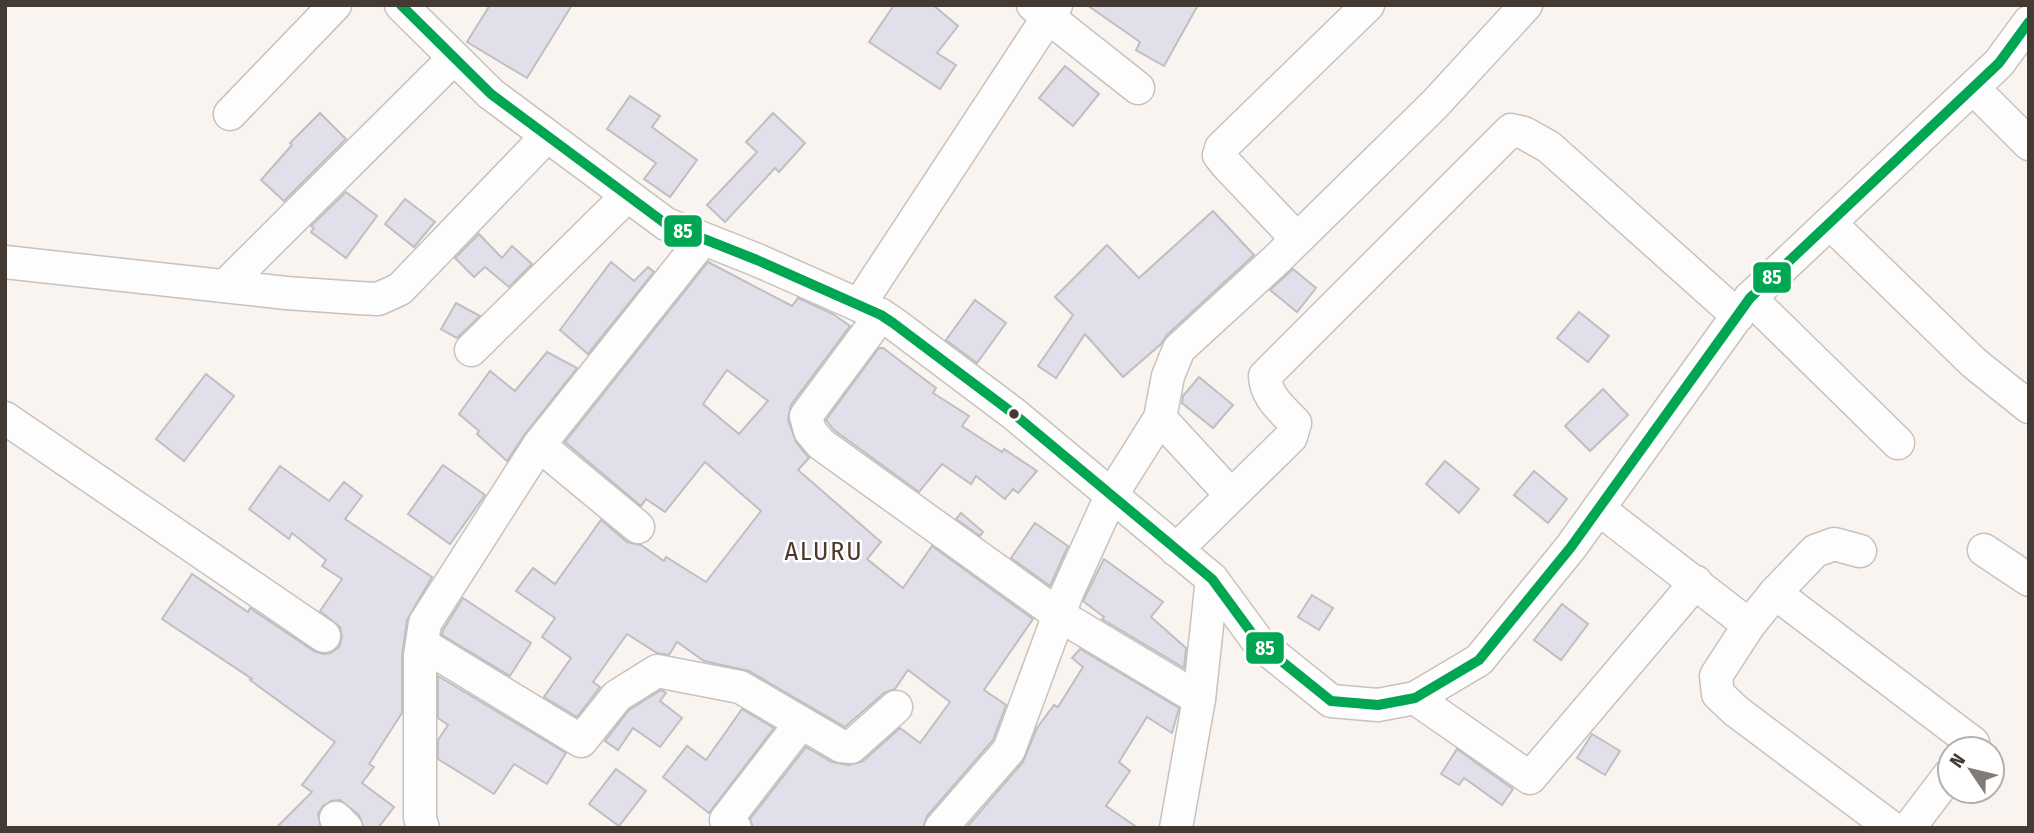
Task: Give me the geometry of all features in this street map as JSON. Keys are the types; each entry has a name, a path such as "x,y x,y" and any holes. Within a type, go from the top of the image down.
{"street":[{"path":"230,114 335,5"},
{"path":"401,5 491,94 666,224 757,260 870,310 1014,414 1212,579 1259,643 1331,701 1378,705 1415,698 1479,660 1571,547 1744,307 1999,63 2029,22"},
{"path":"1297,239 1226,164 1219,155 1221,148 1368,5"},
{"path":"941,828 1009,750 1059,615 1111,496 1160,418 1168,376 1179,349 1297,239 1435,104 1526,5"},
{"path":"1138,88 1045,9 806,416 810,431 821,444 1059,615 1199,699"},
{"path":"225,286 454,58"},
{"path":"1973,88 2029,144"},
{"path":"1176,550 1291,437 1296,423 1266,389 1265,376 1511,130 1524,133 1549,147 1744,307 1898,443"},
{"path":"5,262 225,286 378,299 400,289 547,136"},
{"path":"471,350 627,196"},
{"path":"1830,223 1974,363 2029,407"},
{"path":"423,828 420,818 422,644 425,623 539,445 703,239"},
{"path":"5,418 324,636"},
{"path":"1160,418 1231,495"},
{"path":"539,445 638,527"},
{"path":"1599,509 1749,625"},
{"path":"1860,551 1834,544 1815,551 1774,593 1749,625 1716,676 1718,694 1736,711 1892,828"},
{"path":"1984,550 2029,580"},
{"path":"1176,828 1199,699 1212,579"},
{"path":"1415,698 1530,778 1696,582"},
{"path":"1774,593 1962,735"},
{"path":"422,644 581,741 617,696 657,671 740,687 841,746 851,747 896,707"},
{"path":"735,828 726,820 802,723"},
{"path":"1909,828 1936,792"}],"building":[{"path":"490,5 572,5 527,78 467,42"},
{"path":"894,5 933,5 958,26 937,53 956,65 940,89 869,42"},
{"path":"1087,5 1198,5 1164,66 1136,50 1140,42"},
{"path":"1065,66 1099,94 1073,126 1039,98"},
{"path":"630,96 660,116 652,127 697,160 670,197 644,179 656,163 607,129"},
{"path":"320,113 346,139 284,201 261,180 292,145 290,143"},
{"path":"773,113 805,143 779,172 775,168 725,222 707,205 757,152 746,142"},
{"path":"346,192 377,216 346,258 311,232 314,228 311,226"},
{"path":"405,199 435,222 414,247 385,224"},
{"path":"1213,211 1254,255 1167,335 1161,344 1123,377 1085,334 1056,378 1038,366 1073,315 1055,297 1107,245 1139,278"},
{"path":"479,234 502,258 512,246 532,264 509,287 485,267 474,277 455,258"},
{"path":"611,262 634,281 648,267 654,272 588,354 560,330"},
{"path":"708,262 792,306 798,298 833,314 850,326 791,405 788,420 796,442 809,458 798,470 881,542 867,559 903,588 932,546 1033,619 984,690 1006,705 993,740 927,816 923,828 753,828 750,819 806,747 832,762 849,765 863,761 900,728 920,743 950,702 908,670 895,689 884,693 845,727 749,671 704,661 677,642 669,655 657,653 627,634 593,682 600,687 577,717 544,697 571,658 542,637 555,618 516,591 533,568 555,584 601,520 627,542 641,545 664,561 666,557 706,582 761,511 705,462 665,512 646,499 641,506 565,442","holes":["727,370 768,401 739,434 703,404"]},
{"path":"1293,269 1316,288 1297,312 1270,290"},
{"path":"975,300 1006,323 977,363 946,340"},
{"path":"456,303 480,316 457,338 441,329"},
{"path":"1579,312 1609,336 1588,362 1557,338"},
{"path":"879,348 883,348 936,388 933,393 969,416 962,426 1037,471 1018,493 1013,489 1005,499 976,476 971,484 942,464 919,492 834,430 826,420"},
{"path":"547,352 577,368 507,461 459,414 490,371 515,391"},
{"path":"206,374 234,396 184,461 156,439"},
{"path":"1199,377 1233,405 1213,428 1182,403 1183,396"},
{"path":"1603,389 1628,415 1590,451 1565,426"},
{"path":"1445,461 1479,489 1459,513 1426,484"},
{"path":"443,465 485,495 450,544 408,514"},
{"path":"280,466 329,501 344,482 362,496 345,519 432,577 407,620 402,656 402,713 369,764 374,767 362,783 394,807 378,828 364,828 359,815 340,800 323,806 318,814 321,828 276,828 312,792 302,785 335,742 250,680 252,679 162,619 192,574 248,612 250,608 314,651 331,653 339,647 342,637 340,627 320,611 342,579 322,566 326,560 292,533 289,539 249,509"},
{"path":"1534,471 1567,499 1548,523 1514,495"},
{"path":"961,513 983,532 980,536 956,519"},
{"path":"1035,523 1068,546 1050,586 1011,558"},
{"path":"1104,559 1163,602 1151,617 1186,648 1184,668 1102,619 1104,617 1083,601"},
{"path":"1312,595 1333,608 1319,630 1298,617"},
{"path":"463,598 531,643 510,676 442,635"},
{"path":"1562,604 1588,624 1561,660 1534,640"},
{"path":"1080,649 1179,708 1172,733 1147,717 1119,762 1130,771 1106,806 1138,828 966,828 1023,762 1037,728 1054,705 1058,707 1083,667 1072,658"},
{"path":"438,676 566,753 547,784 514,764 494,794 438,759 438,740 448,725 438,718"},
{"path":"661,690 666,693 660,701 682,718 660,747 633,728 618,750 605,741 629,710"},
{"path":"742,709 774,728 709,813 663,777 687,746 706,760"},
{"path":"1592,734 1620,751 1605,775 1577,758"},
{"path":"1457,749 1513,789 1502,805 1464,778 1459,785 1441,774"},
{"path":"616,769 646,791 619,826 589,804"}],"transit line":[{"name":"85","path":"401,5 491,94 666,224 757,260 881,315 893,323 1014,414 1212,579 1259,643 1331,701 1378,705 1415,698 1479,660 1571,547 1750,298 1999,63 2029,22"}],"district":[{"name":"ALURU","path":"824,551"}]}
